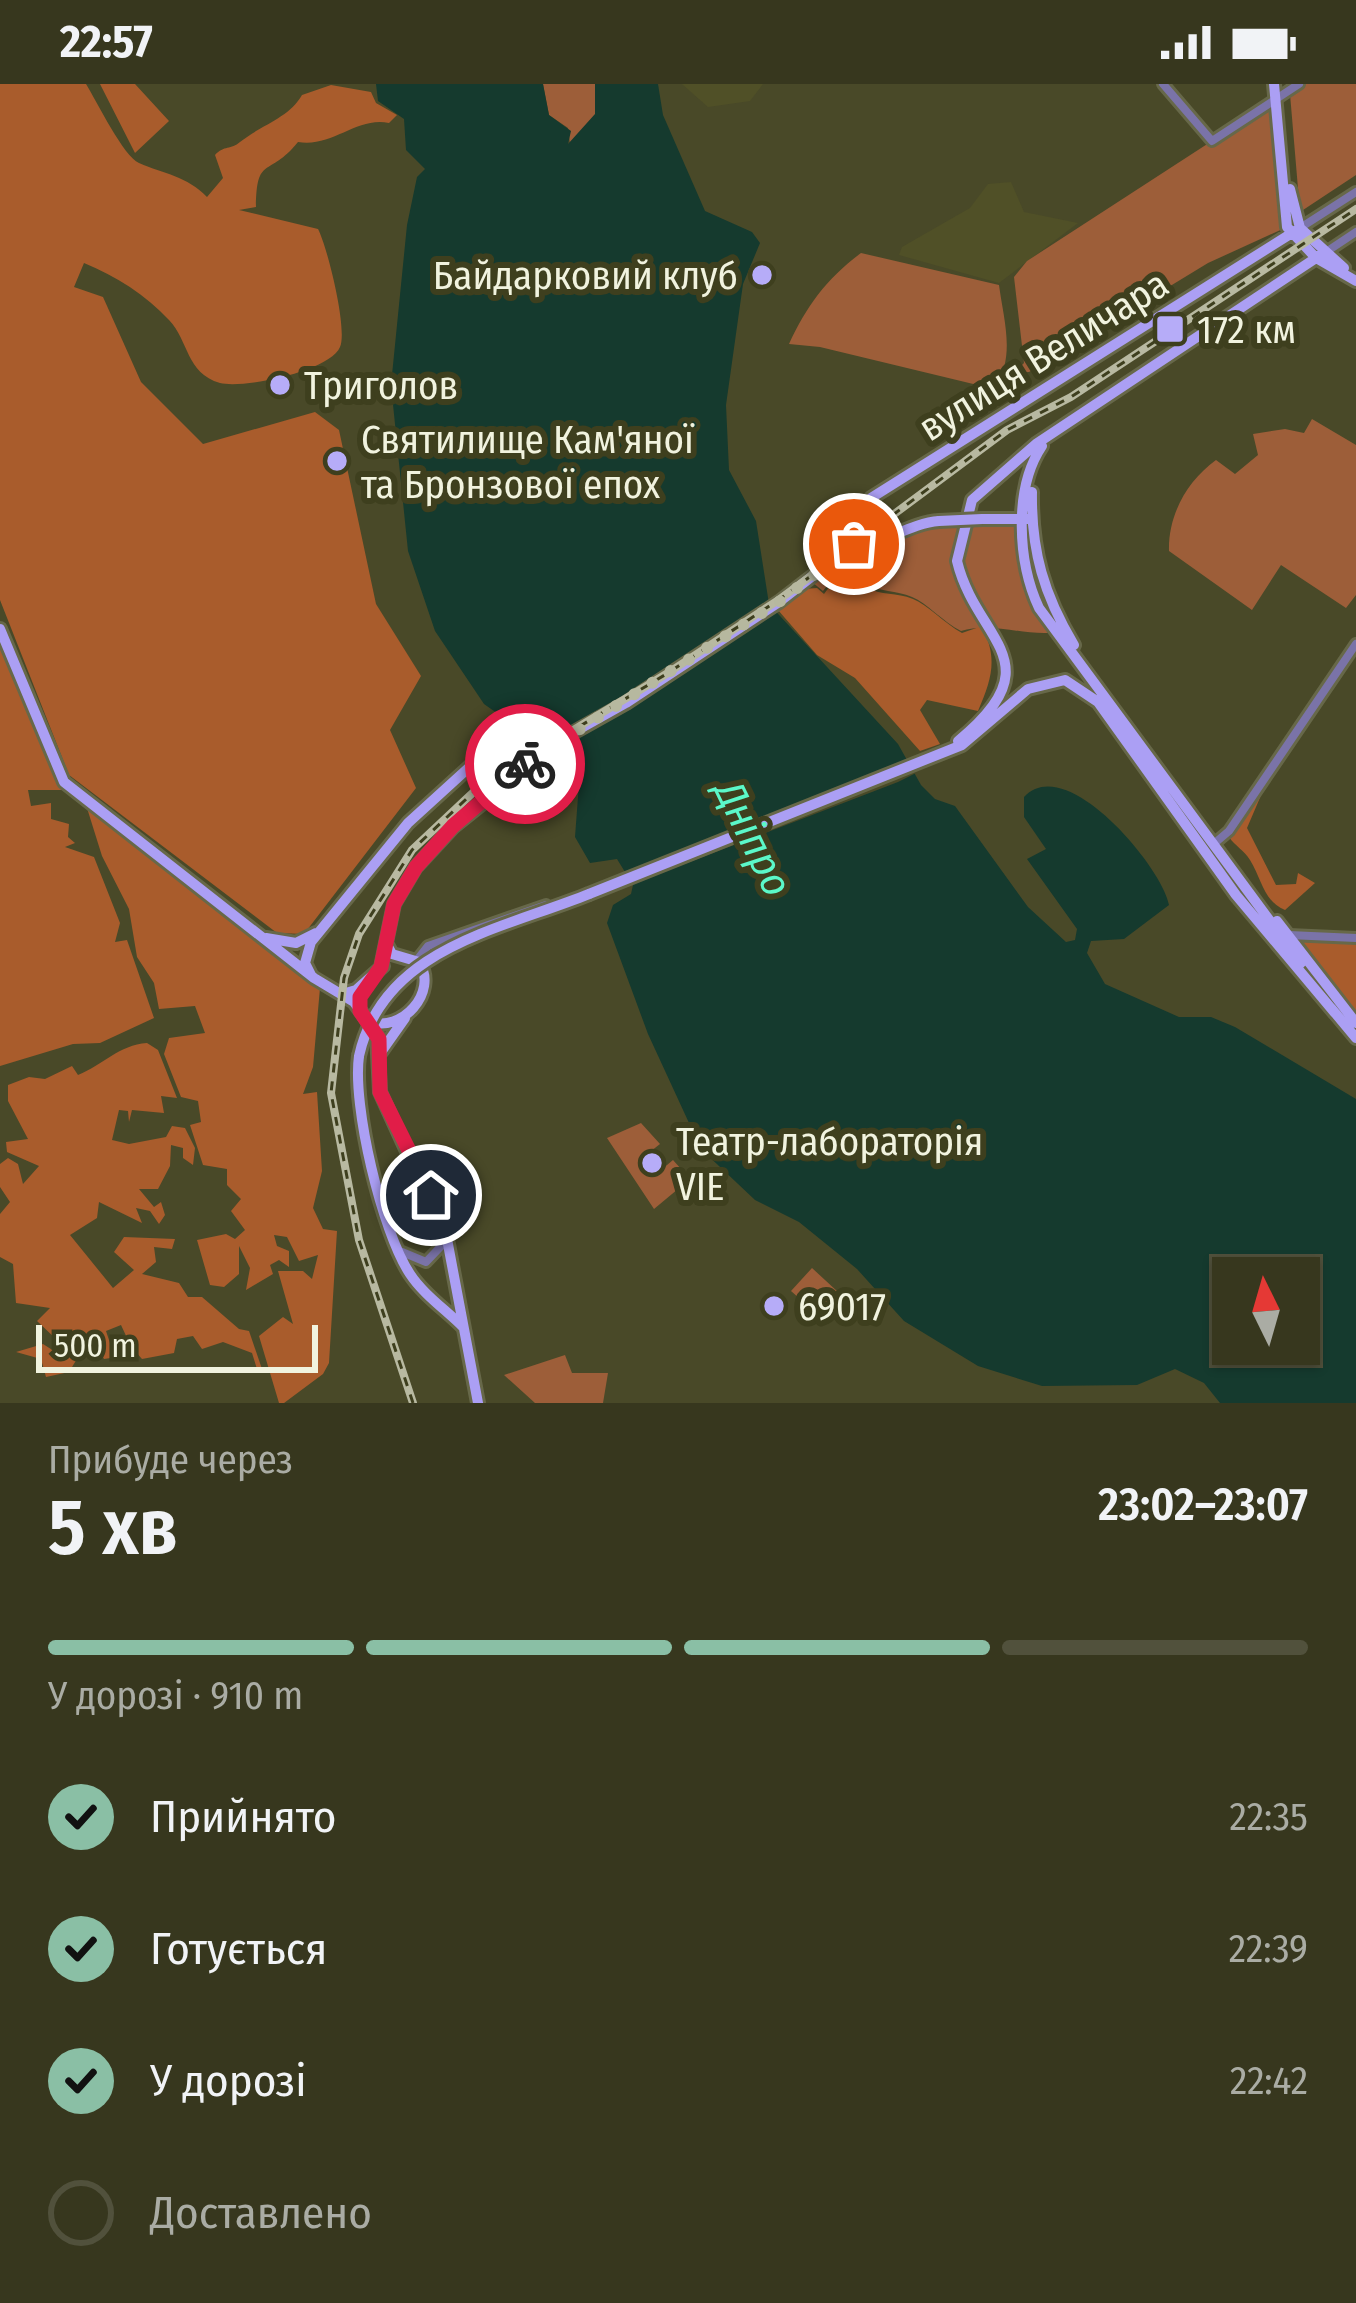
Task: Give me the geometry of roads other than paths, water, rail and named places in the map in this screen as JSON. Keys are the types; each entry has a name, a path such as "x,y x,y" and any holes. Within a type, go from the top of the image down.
{"main road":[{"path":"1278,91 1296,231 1356,279"},
{"name":"вулиця Величара","path":"852,545 854,518 872,498 1296,231"},
{"name":"вулиця Величара","path":"1061,425 1321,255"},
{"path":"1295,272 1335,266"},
{"path":"1061,425 1030,466 1026,522 1044,586 1065,629 1335,1013"},
{"path":"941,755 988,712 1005,676 1001,645 957,561 968,506 1061,425"},
{"path":"381,967 390,917 407,881 437,842 514,778 526,757 643,692 779,602 852,545 865,546 907,525 982,519 1026,522"},
{"path":"0,629 64,782 252,931 342,994 377,1034 380,1092 447,1239 478,1403"},
{"path":"465,1329 416,1282 395,1241 359,1111 359,1056 381,1001 415,966 941,755 980,734 1036,684 1074,683 1098,702 1236,895 1356,1038"},
{"path":"314,978 305,956 318,932 407,823 470,761 495,750 526,757"},
{"path":"252,931 286,944 318,932"},
{"path":"1284,936 1356,1022"},
{"path":"379,1056 426,983 417,960 389,952 386,941"},
{"path":"342,994 403,956"},
{"path":"363,1015 368,980"},
{"path":"363,1015 384,1025 415,1006"}],"street":[{"path":"1163,84 1212,141 1278,91 1299,84"},
{"name":"вулиця Величара","path":"1296,231 1356,191"},
{"name":"вулиця Величара","path":"1321,255 1356,232"},
{"path":"1216,842 1229,831 1356,644"},
{"path":"417,960 424,948 445,939 589,894"},
{"path":"1284,936 1356,938"},
{"path":"395,1241 407,1258 426,1262 447,1239"}],"water":[{"name":"Дніпро","path":"376,84 543,84 549,115 571,131 568,144 595,114 595,84 658,84 663,115 705,211 752,232 760,243 743,284 726,405 729,470 756,521 769,604 898,744 921,785 935,799 955,806 1028,907 1066,942 1075,940 1077,929 1027,859 1046,849 1024,817 1024,797 1042,787 1064,789 1087,801 1132,842 1169,905 1124,939 1091,941 1087,953 1105,984 1179,1017 1211,1017 1235,1027 1356,1099 1356,1403 1220,1403 1204,1383 1175,1369 1137,1385 1042,1386 978,1366 904,1321 857,1269 799,1222 755,1200 701,1149 648,1034 607,923 613,905 631,894 633,885 617,859 590,863 575,837 580,770 572,762 568,729 551,722 514,725 484,704 435,631 408,551 391,385 407,225 417,177 425,169 406,150 404,119 378,101"}],"railway":[{"path":"413,1403 359,1240 331,1093 344,978 359,934 412,850 479,787 668,673 780,599 1007,430 1071,397 1356,209"}],"place":[{"name":"Байдарковий клуб","path":"762,275"},
{"name":"172 км","path":"1170,329"},
{"name":"Триголов","path":"280,385"},
{"name":"Святилище Кам'яної та Бронзової епох","path":"337,461"},
{"name":"Театр-лабораторія VIE","path":"652,1163"},
{"name":"69017","path":"774,1306"}]}
